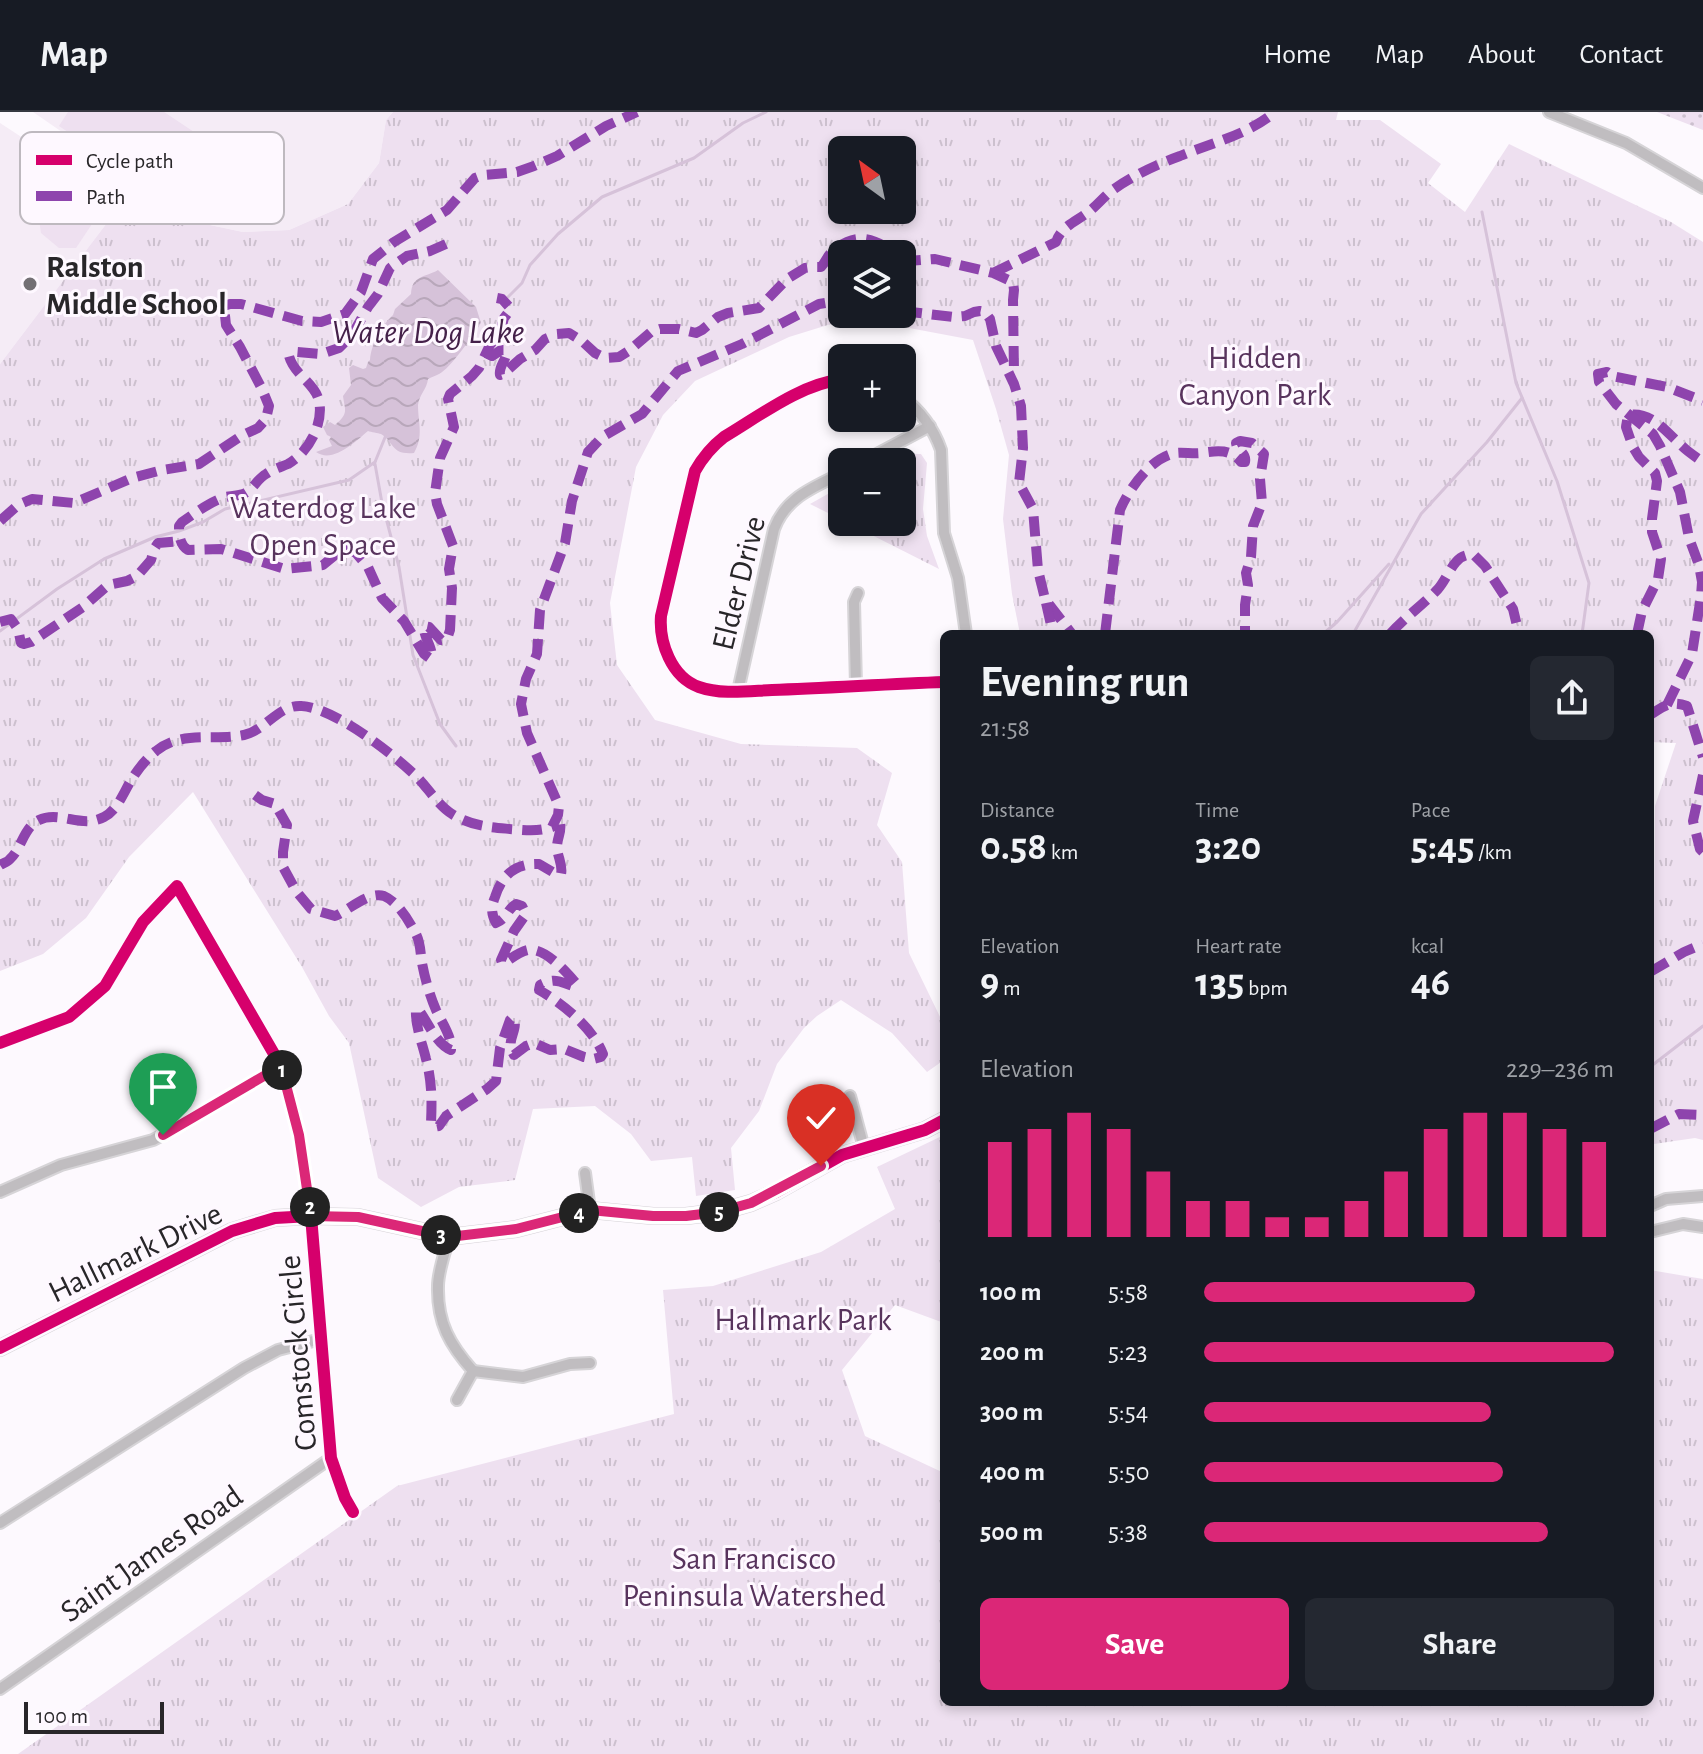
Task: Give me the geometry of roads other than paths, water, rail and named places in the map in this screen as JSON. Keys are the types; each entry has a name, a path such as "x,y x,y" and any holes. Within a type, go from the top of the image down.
{"street":[{"path":"1549,112 1626,143 1703,188"},
{"path":"828,381 804,389 724,437 713,446 695,471 661,616 660,635 667,656 685,679 697,687 719,691 940,682"},
{"path":"916,408 930,426 941,450 944,533 958,578 965,630"},
{"path":"888,448 930,426"},
{"name":"Elder Drive","path":"738,691 779,514 799,496 828,480"},
{"path":"856,686 854,602 858,593"},
{"name":"Comstock Circle","path":"0,1043 69,1017 105,986 143,922 177,886 281,1066 299,1135 311,1216 331,1458 353,1512"},
{"path":"0,1192 61,1165 153,1140 281,1066"},
{"path":"850,1096 864,1148"},
{"name":"Hallmark Drive","path":"0,1348 232,1231 275,1218 358,1217 449,1237 516,1229 590,1210 664,1216 719,1212 751,1203 842,1155 925,1130 940,1122"},
{"path":"585,1173 590,1210"},
{"path":"1654,1204 1666,1199 1703,1196"},
{"path":"1654,1231 1683,1224 1703,1227"},
{"path":"449,1237 438,1285 442,1323 454,1349 473,1371 523,1377 570,1364 590,1363"},
{"path":"0,1523 244,1368 278,1350 321,1339"},
{"path":"457,1400 473,1371"},
{"name":"Saint James Road","path":"0,1689 331,1458"}],"water":[{"name":"Water Dog Lake","path":"438,270 476,307 481,323 449,365 428,379 418,405 420,435 414,453 401,452 381,434 368,431 337,453 323,455 316,452 332,446 331,437 323,427 330,422 335,425 344,415 343,396 351,385 349,368 353,365 366,368 378,335 395,309 411,294 414,283"}],"waterway":[{"path":"505,300 522,283 530,265 558,234 602,197 694,158 743,123 766,112"},
{"path":"1482,212 1516,383 1557,481 1589,583 1583,630"},
{"path":"1355,630 1421,514 1487,442 1522,398"},
{"path":"0,631 104,559 155,537 203,522 225,509 349,480 375,462 386,435"},
{"path":"375,464 399,567 413,655 440,724 456,746"},
{"path":"1328,630 1389,564"},
{"path":"1654,1064 1703,1026"}],"place":[{"name":"Ralston Middle School","path":"30,284"}],"park label":[{"name":"Hidden Canyon Park","path":"1255,376"},
{"name":"Waterdog Lake Open Space","path":"323,526"},
{"name":"Hallmark Park","path":"803,1319"},
{"name":"San Francisco Peninsula Watershed","path":"754,1576"}]}
